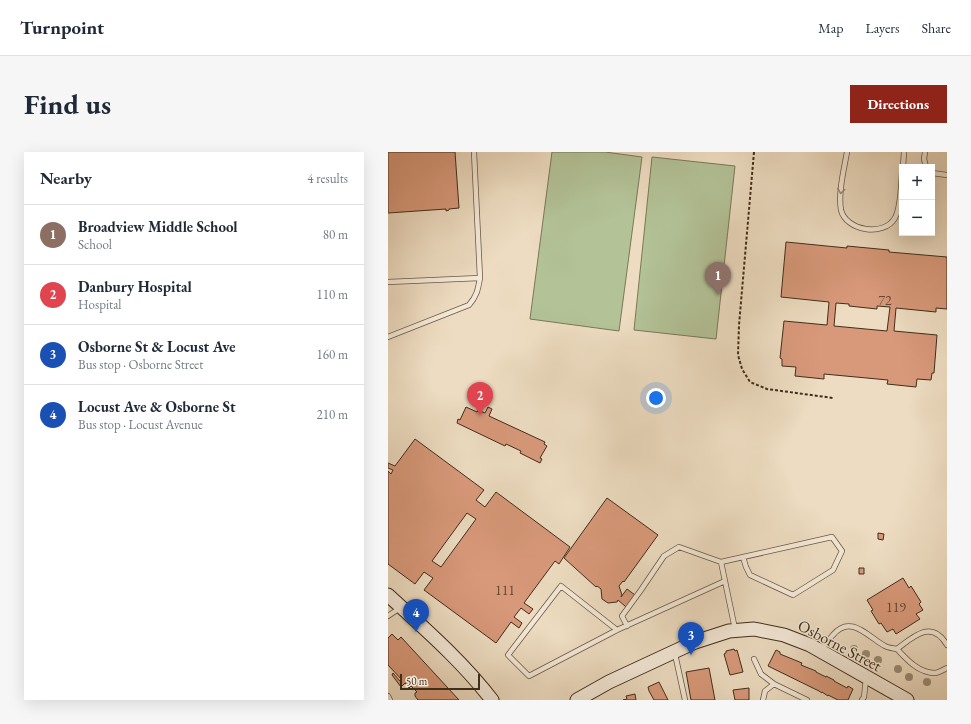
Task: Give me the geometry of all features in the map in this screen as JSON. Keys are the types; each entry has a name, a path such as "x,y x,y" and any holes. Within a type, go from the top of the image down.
{"main road":[{"path":"388,595 426,630 492,700"},
{"name":"Osborne Street","path":"577,700 609,682 695,642 729,631 754,629 784,634 810,645 907,700"}],"lane":[{"path":"388,337 469,305 475,298 480,278 474,152"},
{"path":"847,152 840,198 841,211 849,223 865,229 878,230 889,225 895,217 899,198"},
{"path":"903,164 904,152"},
{"path":"925,152 925,164"},
{"path":"935,173 947,175"},
{"path":"388,282 480,278"},
{"path":"627,626 622,616 664,556 679,547 721,562 832,537 842,551 833,570 793,595 750,576 744,558"},
{"path":"721,562 736,630"},
{"path":"617,630 561,586 508,655 529,676 617,630 725,581"},
{"path":"388,616 402,608"},
{"path":"820,652 833,634 840,629 851,627 856,627 868,633 886,647 897,648 918,633 925,631 938,635 947,645"},
{"path":"897,648 908,661 921,669 936,673 947,668"},
{"path":"674,652 685,700"},
{"path":"754,659 761,674 774,684 807,700"},
{"path":"862,700 864,697 866,677"},
{"path":"763,700 765,691 774,684"},
{"path":"388,696 390,700"}],"path":[{"path":"754,152 739,325 738,356 742,369 750,382 767,389 833,398"}],"green space":[{"path":"552,152 605,152 642,157 619,331 530,319"},
{"path":"652,157 735,166 716,339 634,330"}],"building":[{"path":"388,152 455,152 459,208 449,209 446,211 446,209 388,213"},
{"path":"786,242 847,248 847,246 889,250 889,252 947,257 947,309 936,308 936,312 896,308 894,331 937,335 934,373 932,373 931,380 917,379 916,387 887,384 888,380 824,374 824,379 795,376 796,367 782,366 782,359 780,358 784,321 827,325 829,302 781,297","holes":["836,303 849,304 849,306 877,309 877,306 890,307 887,331 834,326"]},
{"path":"466,407 477,412 478,410 485,413 488,407 492,409 489,416 545,442 544,444 547,446 540,458 542,459 540,463 520,453 521,451 506,444 505,446 457,423"},
{"path":"415,439 484,490 476,500 485,507 496,492 570,547 559,564 555,561 524,603 533,609 529,614 521,608 514,617 522,623 519,628 511,622 496,643 424,590 433,578 424,572 415,584 388,564 388,471 391,474 393,470 388,468 388,463 395,466","holes":["467,513 476,519 441,567 432,561"]},
{"path":"607,498 658,535 624,582 623,581 619,586 622,595 621,597 627,589 635,595 626,607 618,600 617,602 608,603 602,599 601,589 597,586 596,587 564,558"},
{"path":"878,533 884,534 883,540 878,539"},
{"path":"859,568 864,568 864,574 859,574"},
{"path":"903,578 909,588 911,586 921,602 919,604 923,610 916,614 920,619 896,634 893,629 887,632 881,623 879,624 871,611 873,610 867,600"},
{"path":"392,634 398,640 401,637 459,700 418,700 415,696 415,693 417,692 411,686 409,688 405,683 401,687 392,675 393,673 400,681 402,680 388,665 388,638"},
{"path":"734,649 735,651 737,650 743,672 730,675 724,654 726,651"},
{"path":"776,650 780,652 780,654 802,663 801,665 834,680 847,688 848,686 853,689 848,700 838,700 828,696 768,666"},
{"path":"709,668 715,700 691,700 686,672"},
{"path":"659,682 668,700 654,700 649,691 648,687"},
{"path":"749,688 749,700 735,700 733,690"},
{"path":"635,694 636,700 623,700 627,699 626,696"}],"place":[{"name":"Broadview Middle School","path":"718,295"},
{"name":"Danbury Hospital","path":"480,415"},
{"name":"Locust Ave & Osborne St","path":"416,632"},
{"name":"Osborne St & Locust Ave","path":"691,655"}]}
